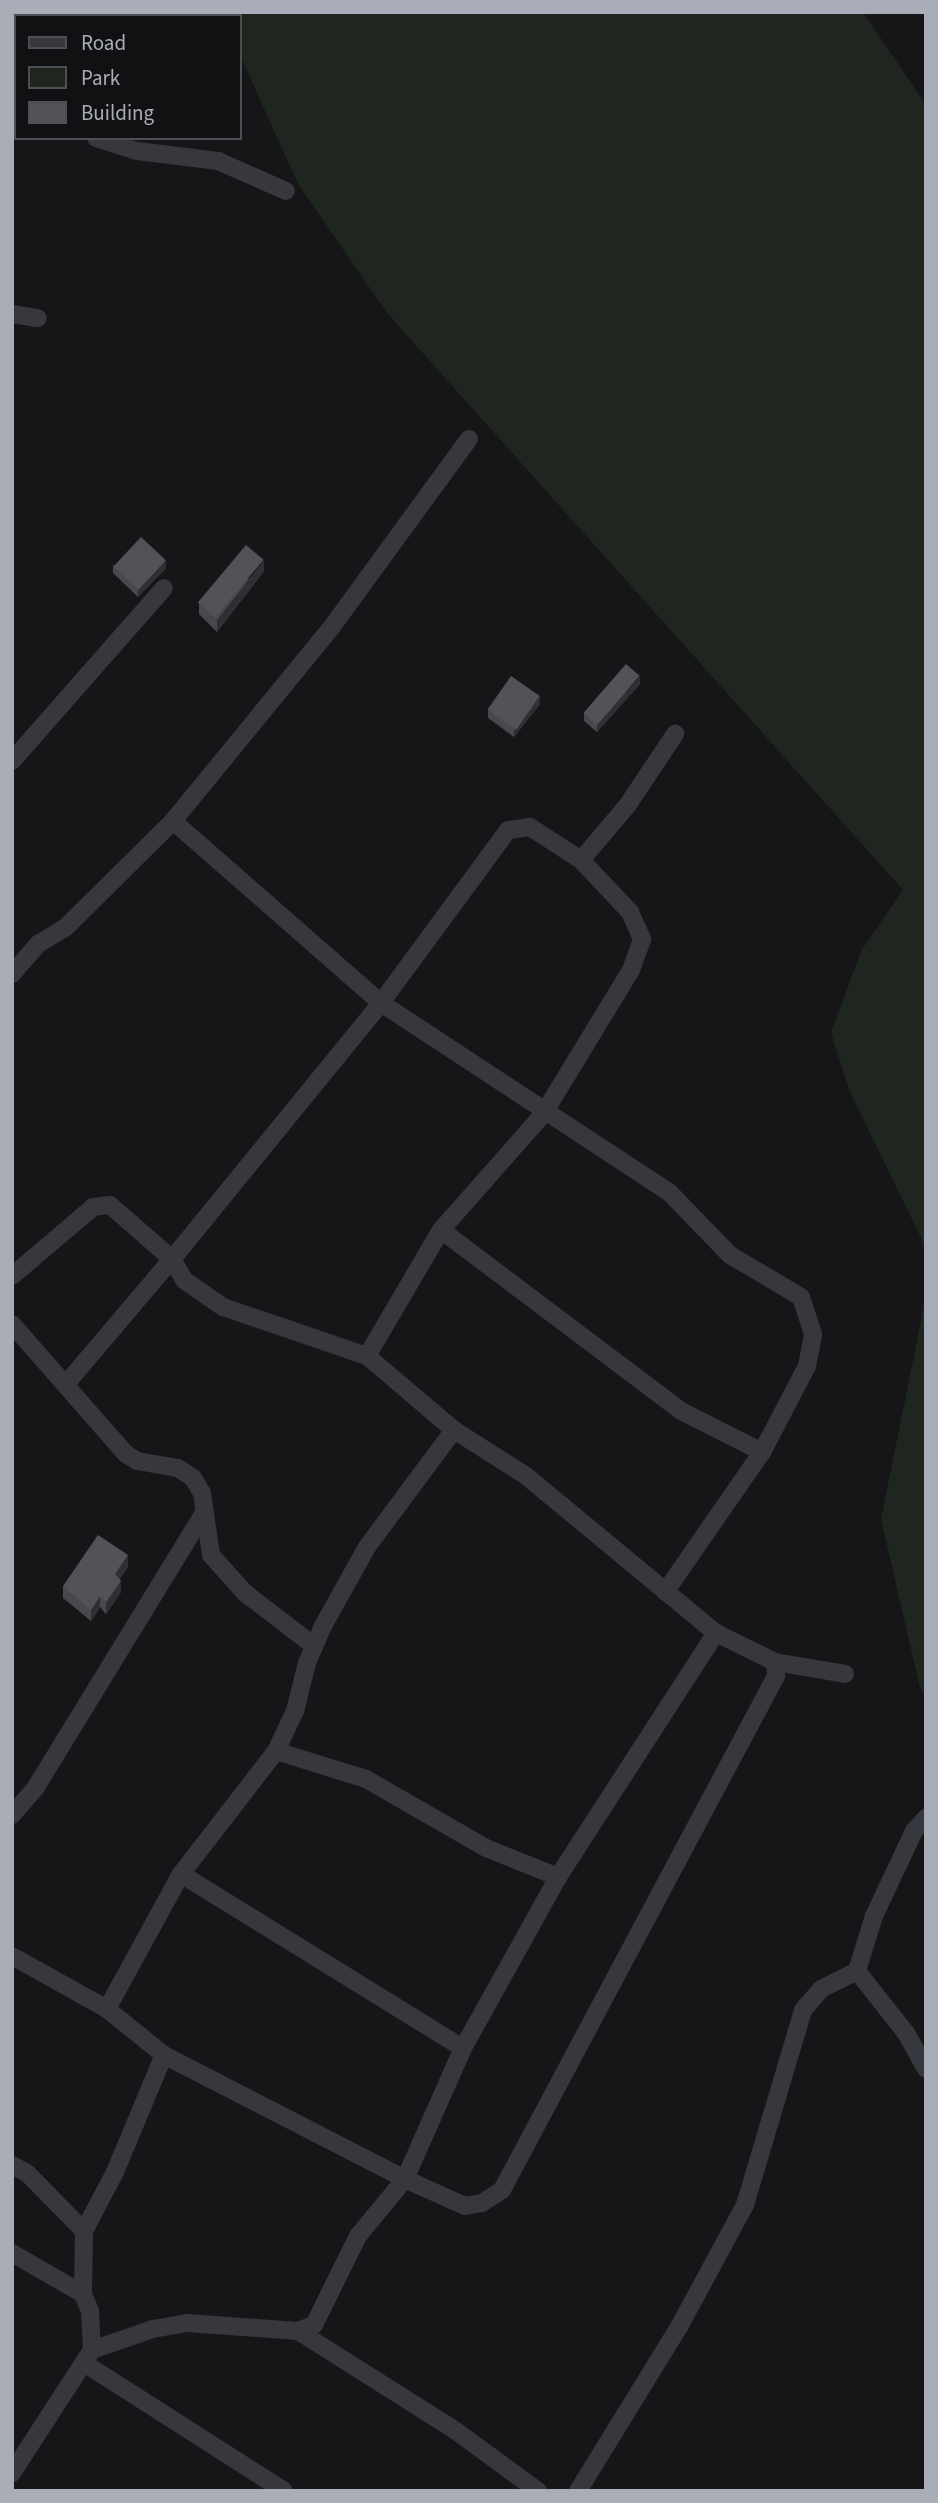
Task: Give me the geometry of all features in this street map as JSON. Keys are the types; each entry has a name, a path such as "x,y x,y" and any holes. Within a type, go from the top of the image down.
{"street":[{"path":"102,140 137,151 218,161 286,191"},
{"path":"12,314 38,318"},
{"path":"13,973 38,944 65,928 173,821 331,628 469,439"},
{"path":"12,761 164,588"},
{"path":"581,860 627,806 675,734"},
{"path":"173,821 381,1003 544,1113 668,1192 730,1255 801,1297 813,1335 807,1366 762,1452 665,1592"},
{"path":"66,1383 172,1259 381,1003 508,830 530,827 581,860 631,912 642,939 631,970 544,1113 441,1230 367,1356"},
{"path":"12,1276 93,1207 110,1205 172,1259 184,1280 223,1307 367,1356 454,1430 525,1475 716,1633 775,1662 845,1674"},
{"path":"441,1230 681,1410 762,1452"},
{"path":"12,1324 126,1454 146,1464 178,1468 193,1478 202,1493 203,1516 211,1555 245,1593 314,1646"},
{"path":"107,2009 181,1874 276,1751 295,1711 314,1646 367,1547 454,1430"},
{"path":"12,1815 36,1787 203,1516"},
{"path":"88,2356 153,2329 188,2323 298,2331 314,2325 358,2236 405,2179 463,2049 558,1877 716,1633"},
{"path":"12,1956 107,2009 164,2055 405,2179 465,2206 482,2203 502,2190 776,1676 775,1662"},
{"path":"276,1751 366,1779 486,1848 558,1877"},
{"path":"578,2491 679,2327 745,2205 803,2010 821,1989 857,1971 874,1916 914,1831 926,1818"},
{"path":"181,1874 463,2049"},
{"path":"857,1971 906,2033 926,2069"},
{"path":"12,2473 88,2356 90,2311 83,2294 84,2231 115,2172 164,2055"},
{"path":"12,2165 27,2173 84,2231"},
{"path":"12,2253 83,2294"},
{"path":"298,2331 456,2431 538,2491"},
{"path":"88,2356 284,2491"}],"green space":[{"path":"863,12 926,105 926,1248 849,1090 831,1033 861,951 903,890 387,313 298,184 242,59 242,14 168,14"},
{"path":"926,1296 926,1694 920,1688 881,1519"}],"building":[{"path":"141,537 166,560 139,589 114,566"},
{"path":"246,545 264,560 215,617 198,602"},
{"path":"626,664 640,676 597,725 583,713"},
{"path":"511,676 540,696 516,730 487,710"},
{"path":"98,1535 128,1555 115,1574 121,1581 106,1602 100,1596 91,1610 63,1586"}]}
